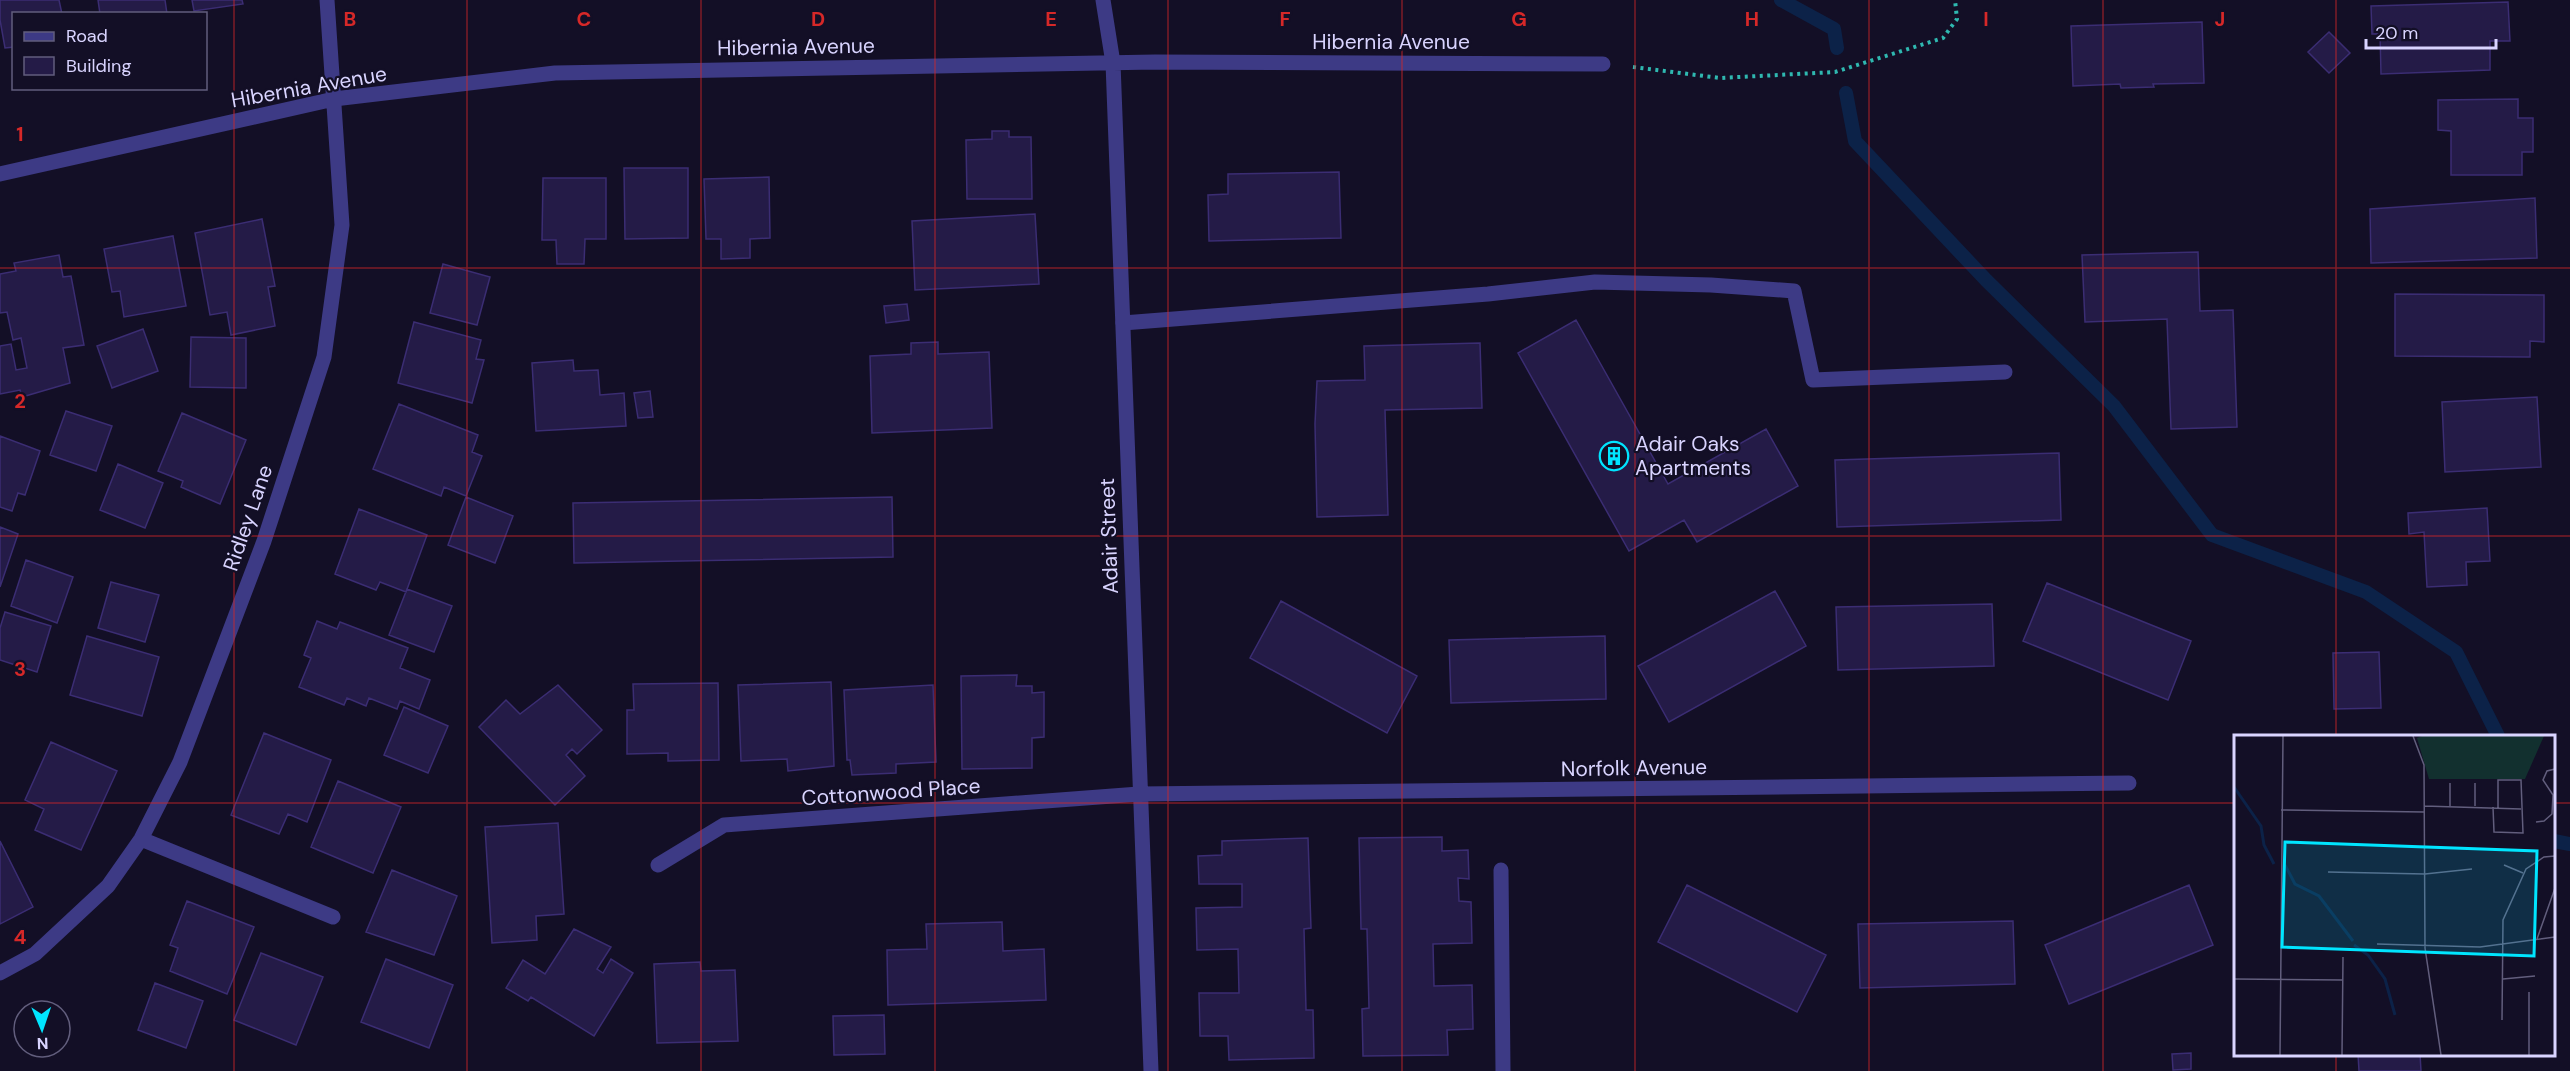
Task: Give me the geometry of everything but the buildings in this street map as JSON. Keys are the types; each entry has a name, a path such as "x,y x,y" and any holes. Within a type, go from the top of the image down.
{"street":[{"name":"Ridley Lane","path":"0,973 35,954 108,886 141,839 180,762 264,541 324,357 342,225 327,0"},
{"name":"Adair Street","path":"1103,0 1113,63 1151,1071"},
{"name":"Hibernia Avenue","path":"0,174 334,99 555,73 1113,63 1603,64"},
{"path":"1122,323 1488,294 1595,282 1711,285 1794,291 1813,380 2005,372"},
{"name":"Norfolk Avenue","path":"1139,794 2129,783"},
{"name":"Cottonwood Place","path":"658,865 724,825 1139,794"},
{"path":"141,839 333,918"},
{"path":"1501,870 1503,1071"}],"path":[{"path":"1603,64 1720,78 1835,72 1943,38 1957,19 1955,0"}],"waterway":[{"path":"1781,0 1834,29 1837,48"},
{"path":"1846,93 1855,141 1986,280 2114,406 2212,535 2366,592 2456,652 2498,735"},
{"path":"2555,841 2570,844"}],"place":[{"name":"Adair Oaks Apartments","path":"1614,456"}]}
